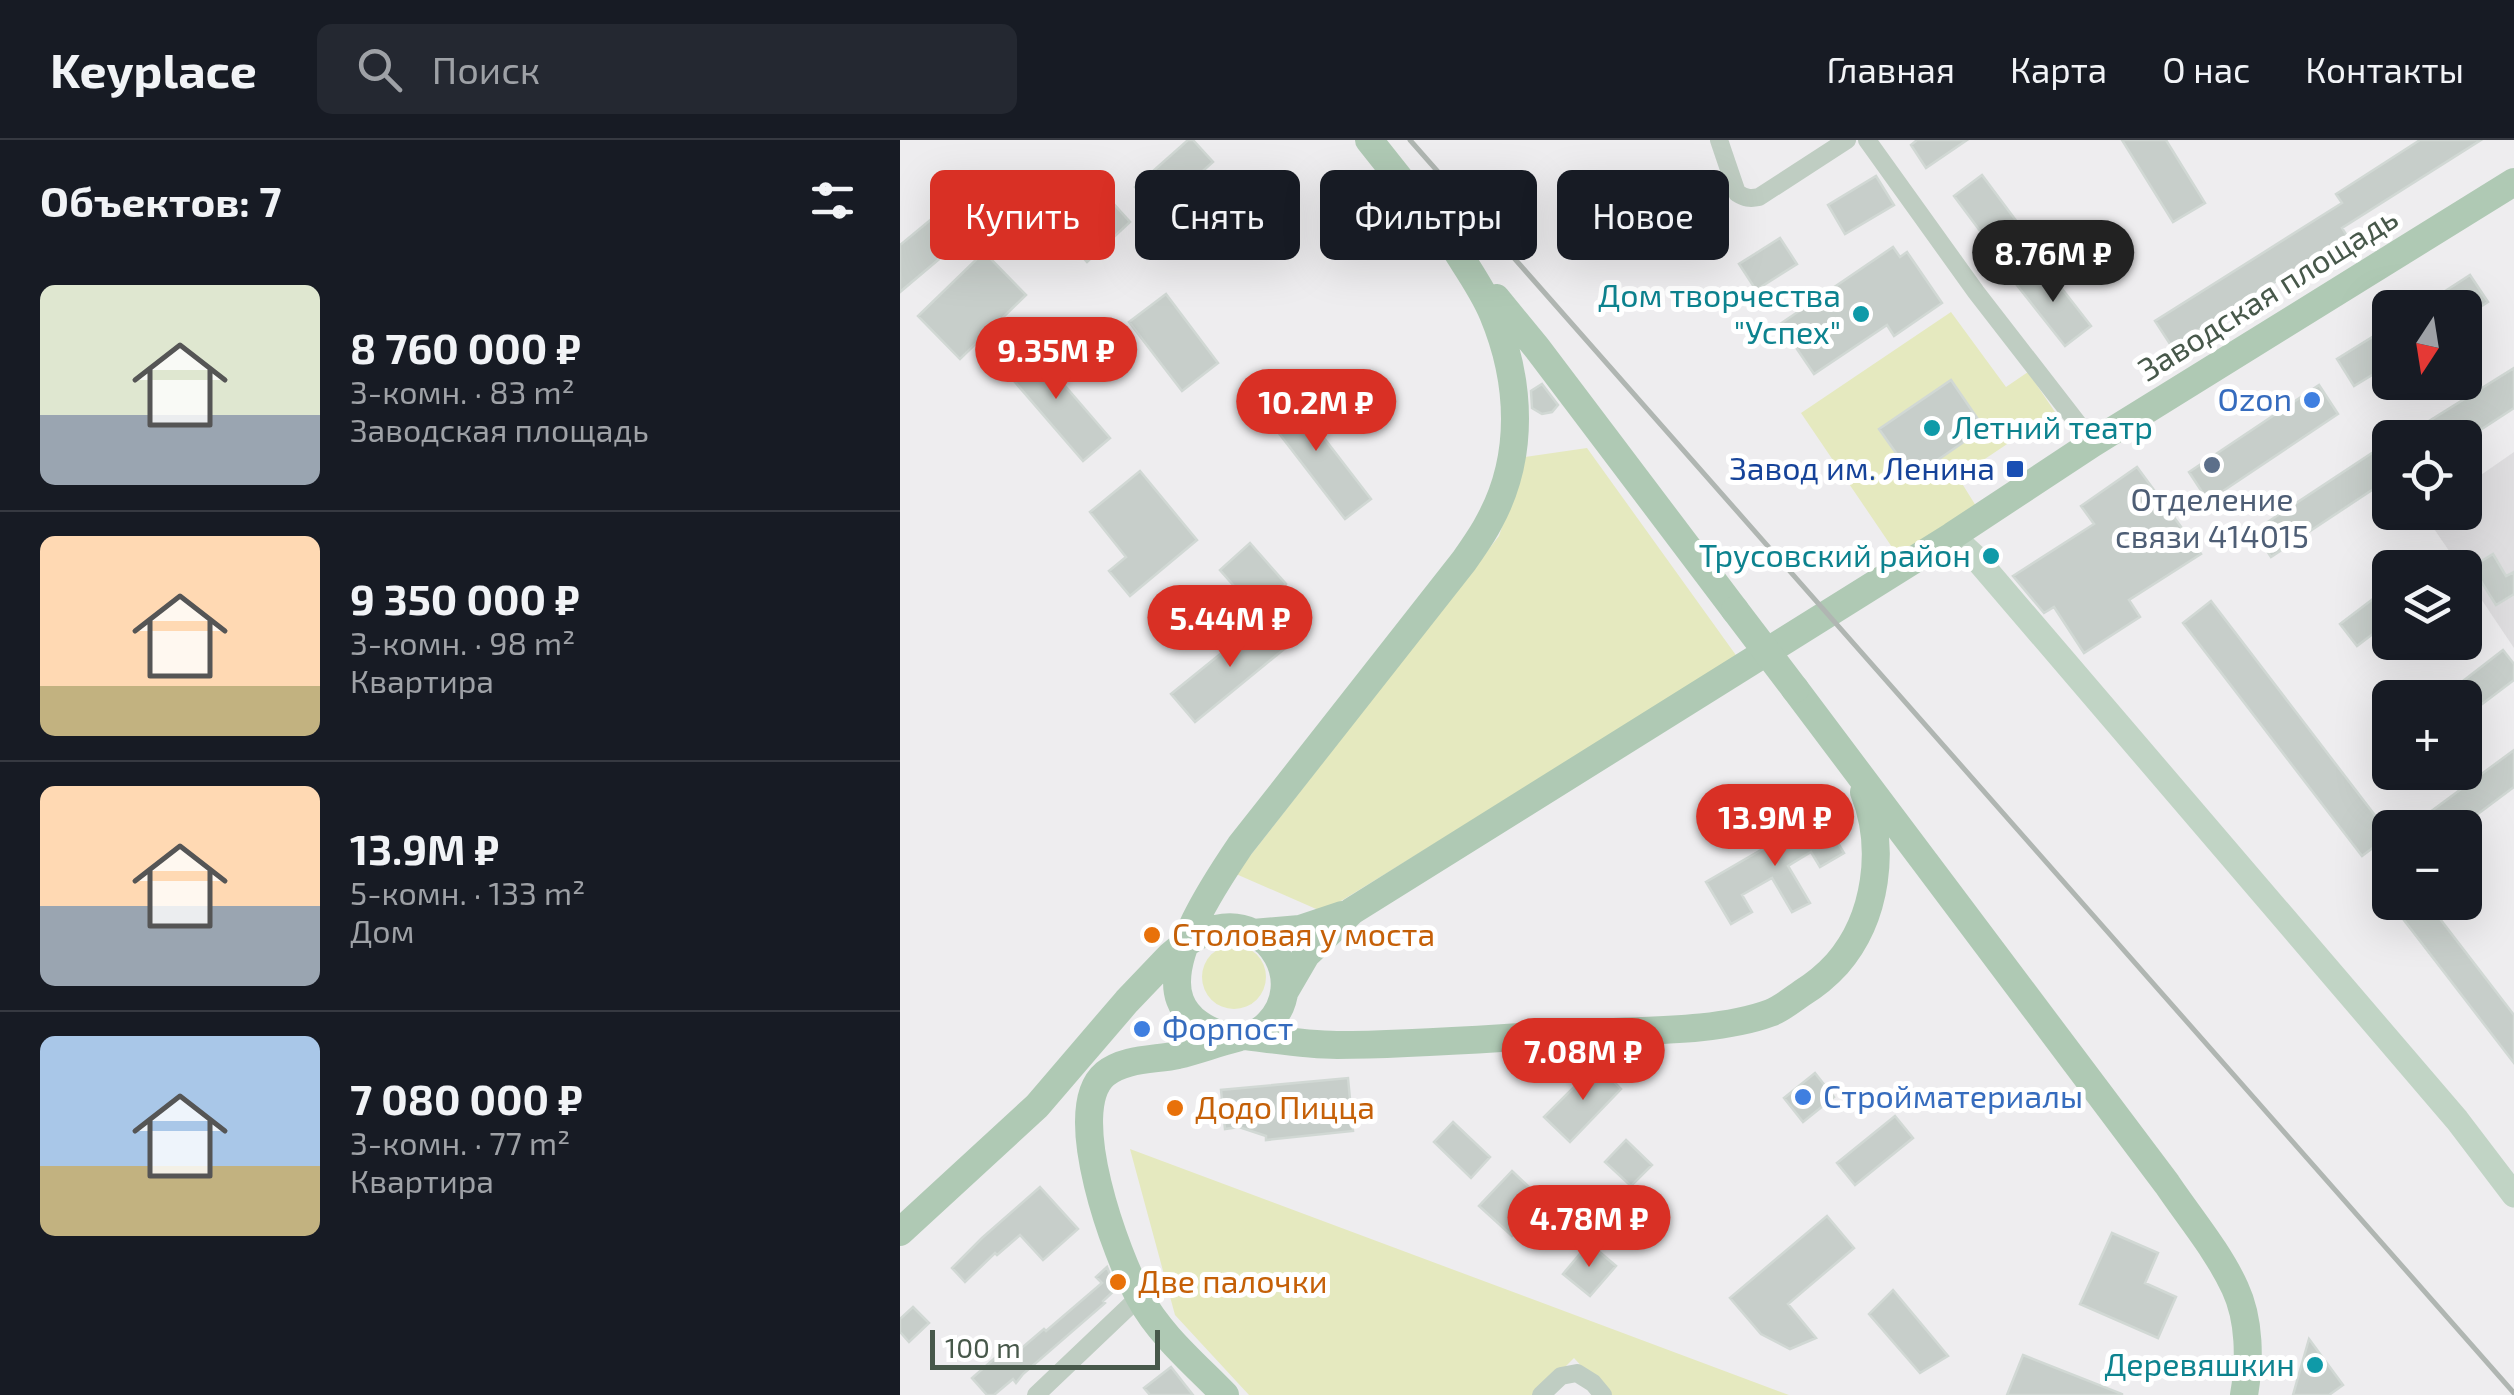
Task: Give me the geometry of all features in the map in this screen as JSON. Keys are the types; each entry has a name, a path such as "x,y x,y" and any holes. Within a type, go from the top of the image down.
{"main road":[{"path":"1369,140 1393,170"},
{"name":"Заводская площадь","path":"1352,911 2514,182"},
{"path":"1462,260 1492,310 1514,386 1516,418 1505,486 1490,522 1464,562 1218,878 1186,943 1178,972 1180,1001 1189,1014 1213,1032 1337,1045 1688,1028 1771,1013 1835,967 1863,923 1871,897 1876,843 1873,818 1848,759"},
{"path":"1465,260 1795,688 2167,1184 2236,1290 2248,1351 2244,1395"},
{"path":"900,1232 1037,1106 1127,1001 1186,943 1218,928 1253,932 1312,926 1352,911"},
{"path":"1225,1395 1155,1322 1119,1252 1094,1170 1088,1123 1090,1104 1096,1084 1116,1068 1258,1032 1273,1019 1306,955 1352,911"},
{"path":"1253,932 1270,943 1282,961 1285,991"}],"street":[{"path":"1719,140 1737,193 1752,199 1848,140"},
{"path":"1867,140 1976,292 2093,443"},
{"path":"1952,536 1975,557 2444,1106 2514,1194"},
{"path":"1037,1106 1075,1084 1116,1068"},
{"path":"1036,1395 1140,1297"},
{"path":"1542,1395 1560,1376 1577,1373 1603,1395"}],"shaded area":[{"path":"2514,452 2514,648 2482,600 2482,550 2448,550 2435,530 2482,530 2482,474"}],"green space":[{"path":"1951,312 2006,387 2028,372 2055,412 1958,477 1976,506 1898,556 1801,413"},
{"path":"1587,448 1738,658 1323,912 1236,874 1499,536 1525,457"},
{"path":"1234,945 1257,954 1266,977 1257,1000 1234,1009 1211,1000 1202,977 1211,954"},
{"path":"1130,1149 1789,1395 1608,1395 1574,1358 1537,1395 1249,1395 1175,1315"}],"building":[{"path":"1188,140 1193,140 1213,162 1204,170 1154,170"},
{"path":"1917,140 1967,140 1926,168 1911,145"},
{"path":"2122,140 2166,140 2205,203 2173,222"},
{"path":"2420,140 2481,140 2342,228 2347,236 2172,347 2155,321 2342,203 2336,194"},
{"path":"1982,175 2026,234 1998,255 1954,196"},
{"path":"1876,176 1894,205 1845,234 1828,205"},
{"path":"1115,205 1130,222 1115,236"},
{"path":"930,220 930,260 938,260 900,292 900,245"},
{"path":"1780,238 1797,264 1756,290 1739,264"},
{"name":"Дом творчества \"Успех\"","path":"1893,247 1900,257 1907,252 1942,303 1894,336 1887,325 1814,374 1780,324"},
{"path":"976,260 992,260 1026,295 960,359 918,316"},
{"path":"2042,263 2091,326 2065,346 2016,284"},
{"path":"2470,275 2480,290 2447,290"},
{"path":"1166,294 1218,363 1182,391 1129,322"},
{"path":"2372,337 2372,375 2354,386 2337,359"},
{"path":"1029,344 1110,438 1083,461 1002,367"},
{"path":"2514,368 2514,408 2482,429 2482,420 2431,420 2463,400 2482,400 2482,388"},
{"name":"Летний театр","path":"1951,380 1984,428 1913,477 1879,429"},
{"path":"1542,384 1558,405 1552,412 1542,414 1532,408 1531,391"},
{"path":"2319,385 2338,414 2208,501 2189,472"},
{"path":"1287,390 1371,499 1345,519 1261,410"},
{"path":"2372,453 2372,490 2271,557 2254,531"},
{"path":"2137,467 2201,554 2129,600 2140,617 2084,653 2054,607 2044,613 2013,576 2094,524 2081,506"},
{"path":"1140,471 1197,540 1130,596 1109,571 1126,557 1090,512"},
{"path":"1250,543 1286,584 1256,611 1220,570"},
{"path":"2493,554 2506,576 2514,572 2514,594 2496,605 2482,583 2482,561"},
{"path":"2372,600 2372,635 2357,646 2340,624"},
{"path":"2211,601 2372,811 2372,848 2362,856 2183,623"},
{"path":"1266,617 1289,645 1195,722 1171,694"},
{"path":"2503,650 2514,664 2514,680 2482,704 2482,680 2464,680"},
{"path":"2514,750 2514,787 2482,811 2433,810 2460,790 2482,790 2482,774"},
{"path":"1821,815 1844,853 1820,867 1811,852 1788,866 1810,903 1792,912 1772,878 1742,895 1752,912 1731,924 1706,882"},
{"path":"2404,920 2441,920 2514,1015 2514,1063"},
{"path":"1597,1064 1621,1089 1570,1142 1544,1117"},
{"path":"1815,1073 1834,1097 1803,1122 1784,1098"},
{"path":"1348,1078 1353,1131 1266,1140 1266,1136 1239,1127 1225,1129 1221,1090"},
{"path":"1895,1116 1913,1138 1855,1185 1837,1163"},
{"path":"1453,1122 1490,1157 1471,1178 1434,1142"},
{"path":"1626,1140 1652,1165 1631,1186 1605,1162"},
{"path":"1512,1171 1544,1201 1512,1236 1479,1206"},
{"path":"1040,1187 1078,1229 1043,1260 1020,1235 965,1282 952,1268"},
{"path":"1827,1216 1854,1248 1788,1304 1816,1338 1790,1349 1761,1334 1730,1298"},
{"path":"2112,1233 2158,1253 2145,1283 2176,1297 2158,1338 2080,1304"},
{"path":"1589,1243 1616,1266 1590,1296 1563,1274"},
{"path":"1107,1267 1116,1289 1105,1303 1016,1383 1013,1379 994,1395 987,1395 972,1378 1003,1351 1010,1358 1046,1331 1102,1283 1096,1277"},
{"path":"1893,1290 1948,1356 1920,1373 1869,1314"},
{"path":"913,1307 929,1323 909,1342 900,1332 900,1319"},
{"name":"Деревяшкин","path":"2309,1339 2343,1385 2329,1395 2293,1395"},
{"path":"2023,1355 2122,1394 2122,1395 2007,1395"},
{"path":"1171,1367 1193,1395 1150,1395 1144,1388"}],"railway":[{"path":"1410,140 2514,1393"}],"place":[{"name":"Дом творчества \"Успех\"","path":"1861,314"},
{"name":"Ozon","path":"2312,400"},
{"name":"Летний театр","path":"1932,428"},
{"name":"Отделение связи 414015","path":"2212,465"},
{"name":"Завод им. Ленина","path":"2015,469"},
{"name":"Трусовский район","path":"1991,556"},
{"name":"Столовая у моста","path":"1152,935"},
{"name":"Форпост","path":"1142,1029"},
{"name":"Стройматериалы","path":"1803,1097"},
{"name":"Додо Пицца","path":"1175,1108"},
{"name":"Две палочки","path":"1118,1282"},
{"name":"Деревяшкин","path":"2315,1365"}]}
